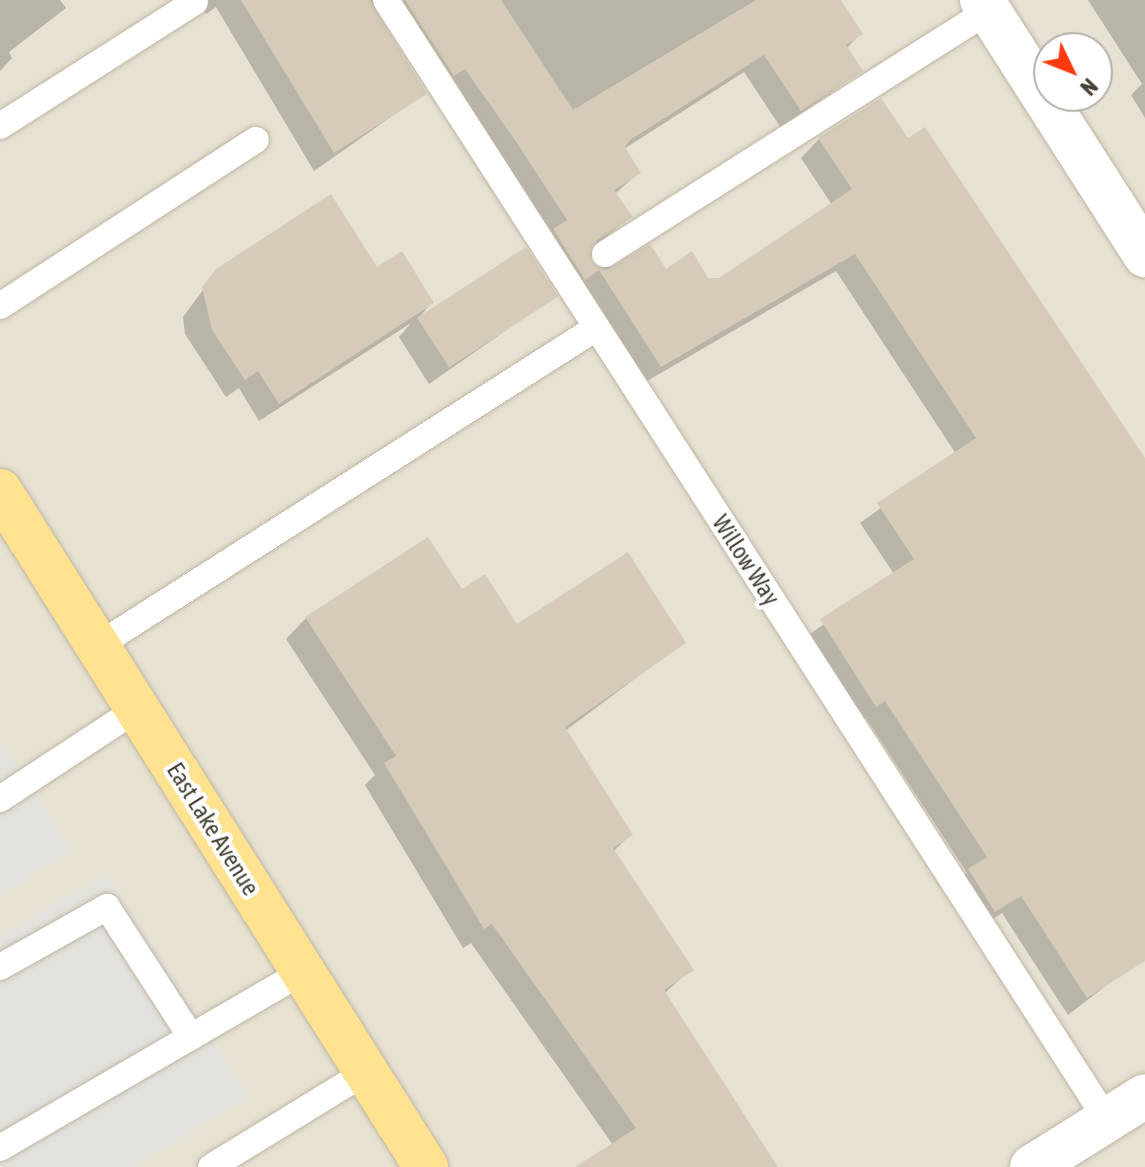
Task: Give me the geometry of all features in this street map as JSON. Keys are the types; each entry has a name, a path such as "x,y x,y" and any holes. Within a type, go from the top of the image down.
{"main road":[{"name":"East Lake Avenue","path":"0,491 426,1167"}],"street":[{"path":"986,5 1145,255"},
{"path":"1032,1167 1145,1096"}],"lane":[{"name":"Willow Way","path":"386,0 1107,1120"},
{"path":"0,126 195,2"},
{"path":"605,254 986,5"},
{"path":"0,306 256,140"},
{"path":"97,646 596,328"},
{"path":"0,799 137,709"},
{"path":"0,967 107,907 191,1037"},
{"path":"0,1148 303,972"},
{"path":"215,1166 366,1072"}],"shaded area":[{"path":"0,0 1145,0 1145,1167 0,1167"},
{"path":"0,739 71,850 0,896"},
{"path":"107,874 250,1097 132,1167 0,1167 0,935"}],"building":[{"path":"241,0 370,0 427,94 334,153"},
{"path":"405,0 501,0 573,110 756,0 841,0 863,34 846,45 863,71 801,111 764,55 630,140 625,147 641,173 614,190 633,217 596,241 591,262 606,270 650,244 666,269 692,251 708,278 719,278 852,189 818,138 881,98 908,138 925,127 1145,458 1145,961 1087,998 1021,896 995,912 968,869 987,857 885,701 876,707 820,619 914,559 877,503 976,438 855,254 661,367 599,270 585,280 553,229 567,220 465,69 454,76"},
{"path":"331,194 377,267 402,251 434,303 279,404 258,371 245,380 212,330 202,287 216,269"},
{"path":"526,247 558,296 449,367 417,318"},
{"path":"428,537 462,589 485,574 517,624 628,552 686,643 565,727 633,835 613,848 694,970 664,990 778,1167 575,1167 636,1128 492,924 484,929 384,763 396,756 305,617"}]}
